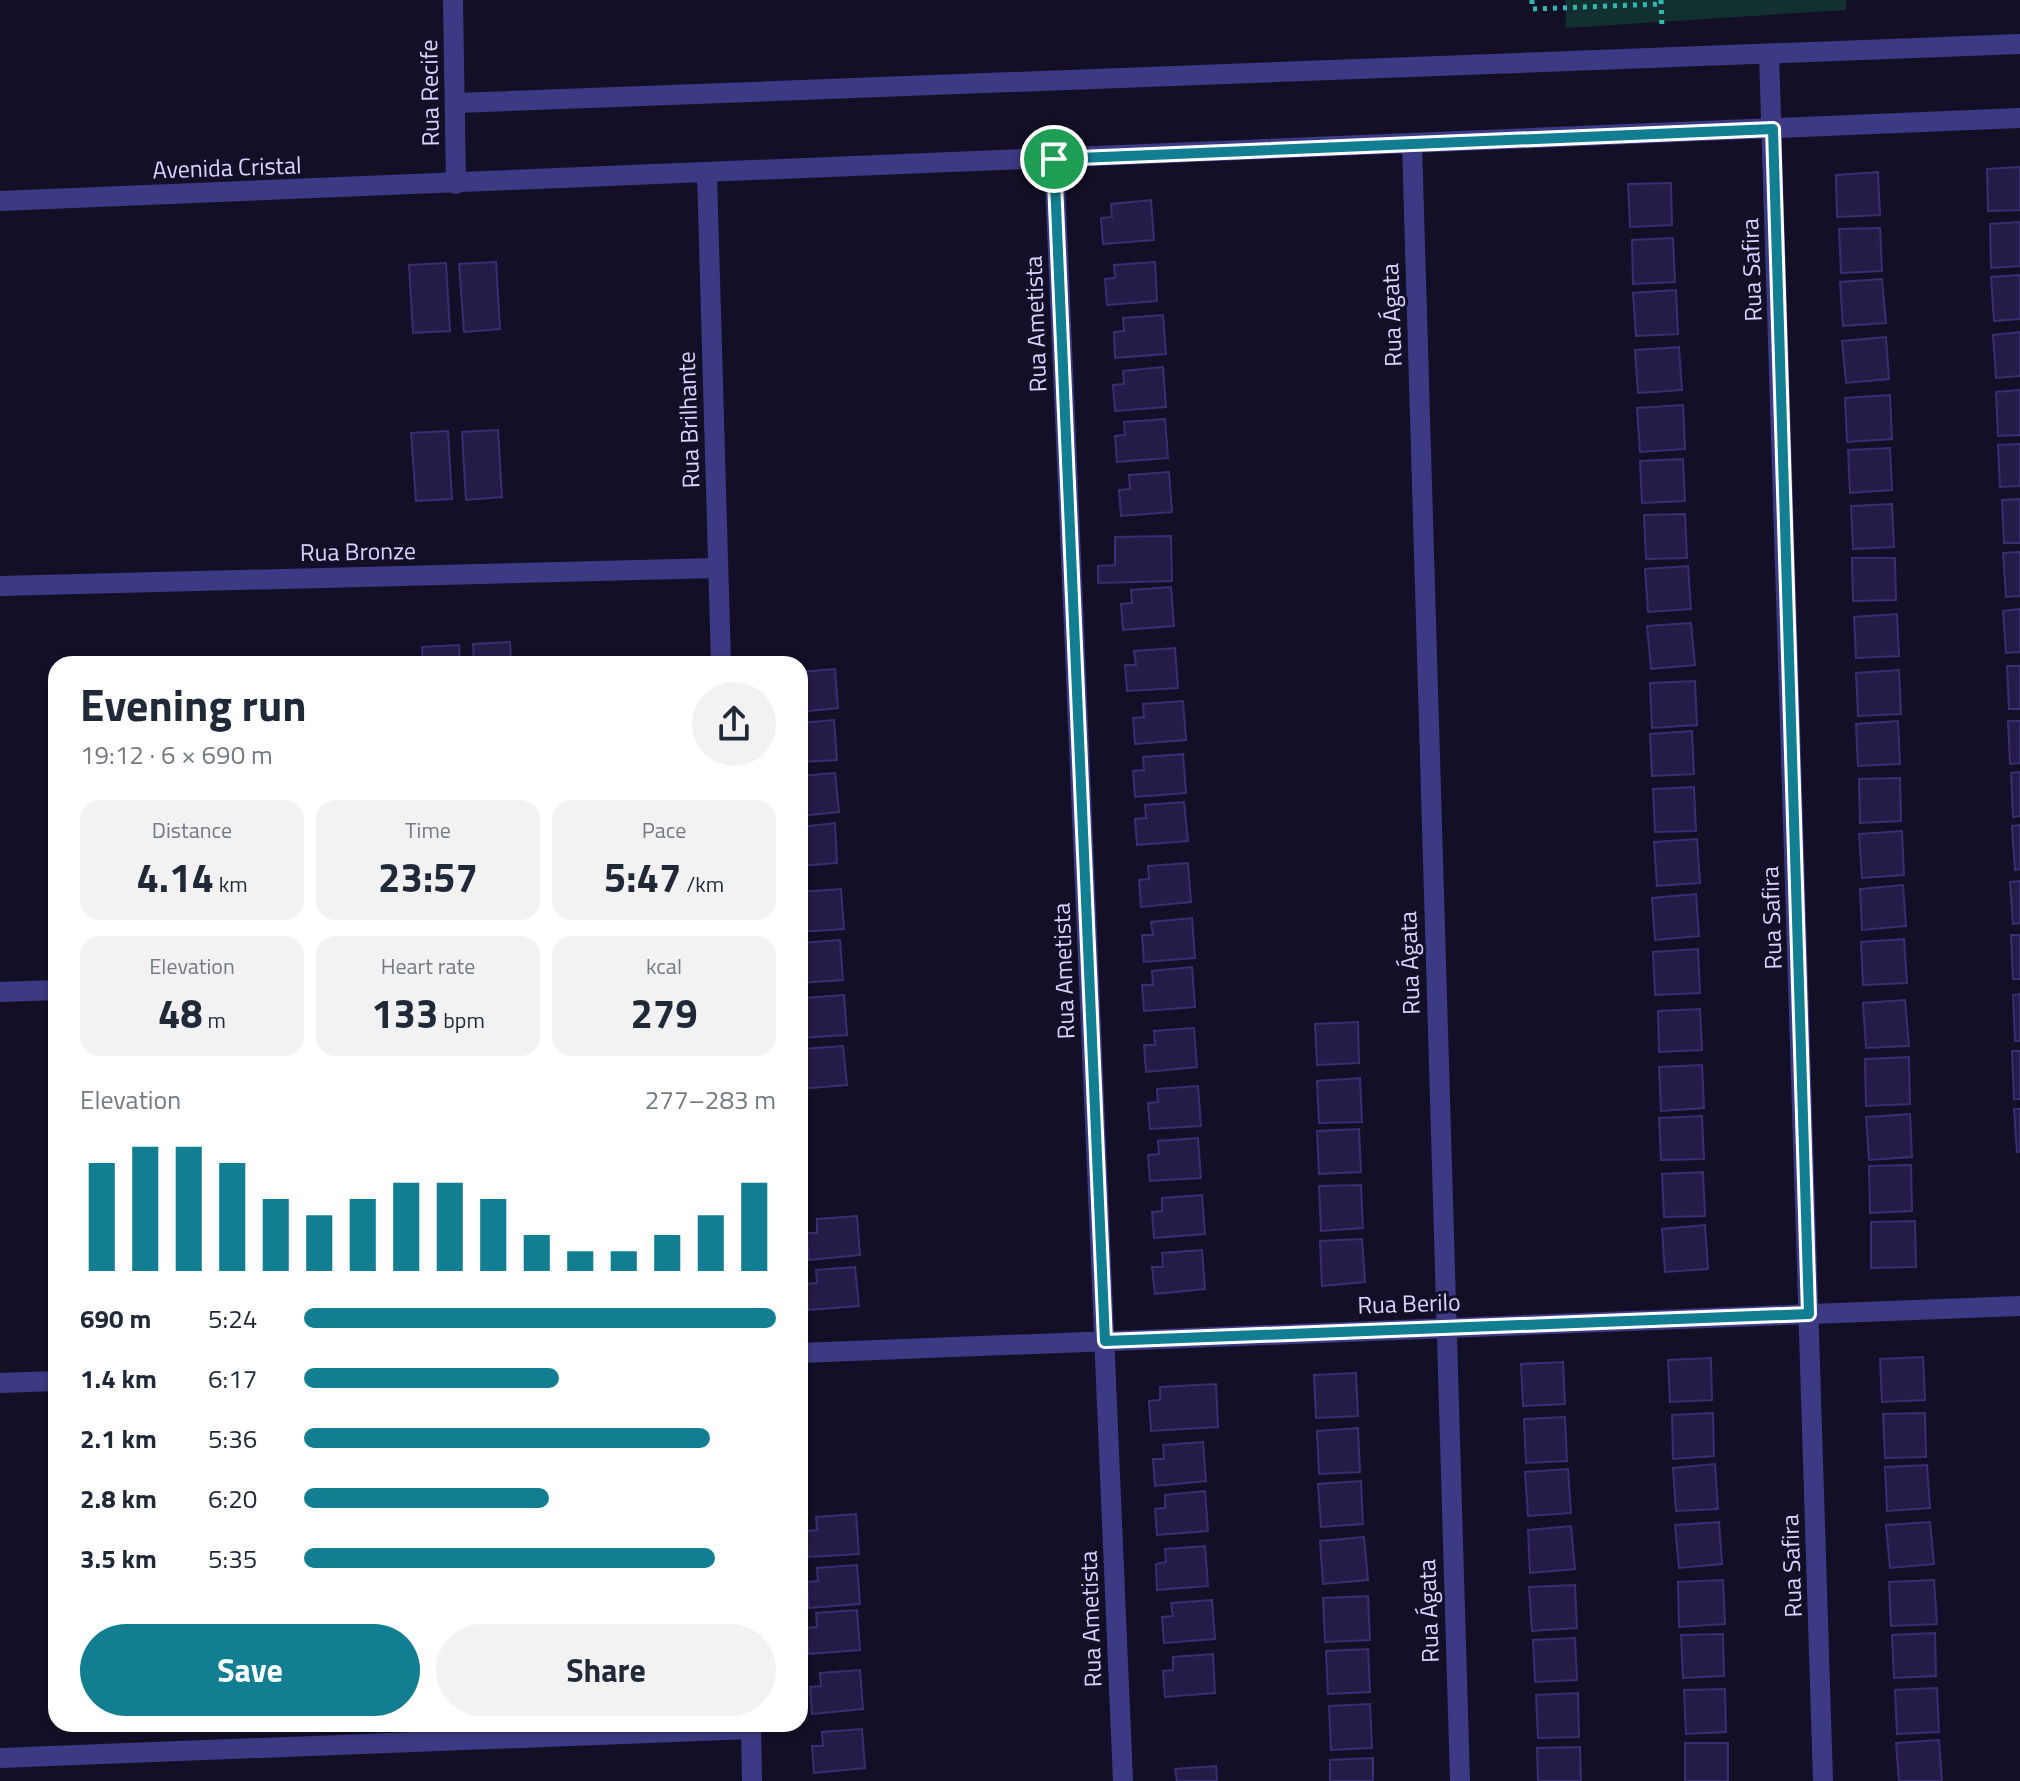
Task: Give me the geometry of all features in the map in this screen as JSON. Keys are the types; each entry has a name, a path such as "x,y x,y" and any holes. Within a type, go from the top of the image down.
{"street":[{"name":"Rua Recife","path":"453,0 456,184"},
{"path":"457,103 2020,44"},
{"name":"Rua Safira","path":"1769,54 1823,1781"},
{"name":"Avenida Cristal","path":"0,201 2020,118"},
{"name":"Rua Ágata","path":"1412,144 1460,1781"},
{"name":"Rua Ametista","path":"1054,159 1123,1781"},
{"name":"Rua Brilhante","path":"707,174 721,656"},
{"name":"Rua Bronze","path":"0,586 718,568"},
{"path":"0,992 48,990"},
{"name":"Rua Berilo","path":"808,1353 2020,1306"},
{"path":"0,1383 48,1381"},
{"path":"0,1758 630,1732"},
{"path":"751,1732 752,1781"}],"path":[{"path":"1532,0 1532,9 1661,4"}],"green space":[{"path":"1565,0 1846,0 1846,10 1566,28"}],"building":[{"path":"2020,167 2020,210 1988,211 1987,169"},
{"path":"1878,172 1880,215 1837,217 1836,175"},
{"path":"1671,183 1672,225 1630,227 1628,184"},
{"path":"1151,200 1154,240 1103,244 1101,218 1112,217 1111,204"},
{"path":"2020,222 2020,266 1991,268 1990,224"},
{"path":"1880,228 1882,271 1841,273 1839,229"},
{"path":"1673,238 1675,282 1633,284 1632,240"},
{"path":"496,262 500,329 464,332 459,264"},
{"path":"1155,262 1157,301 1107,305 1105,279 1115,278 1114,265"},
{"path":"446,263 450,331 413,333 409,265"},
{"path":"2020,275 2020,319 1994,321 1991,277"},
{"path":"1882,279 1886,323 1843,326 1840,282"},
{"path":"1676,290 1678,334 1636,336 1633,293"},
{"path":"1163,315 1166,354 1115,358 1114,332 1124,331 1123,318"},
{"path":"2020,332 2020,376 1996,378 1993,335"},
{"path":"1886,337 1889,379 1846,383 1842,341"},
{"path":"1679,347 1682,390 1638,393 1635,350"},
{"path":"1163,367 1166,407 1115,411 1113,385 1124,384 1123,371"},
{"path":"2020,390 2020,435 1998,436 1996,392"},
{"path":"1890,395 1892,439 1847,442 1845,398"},
{"path":"1683,405 1685,449 1640,452 1637,408"},
{"path":"1165,419 1168,458 1117,462 1115,436 1125,435 1124,422"},
{"path":"498,430 502,497 466,500 462,432"},
{"path":"448,431 452,499 416,501 411,433"},
{"path":"2020,444 2020,486 2000,487 1998,445"},
{"path":"1890,448 1892,490 1850,493 1848,450"},
{"path":"1683,459 1685,501 1642,503 1640,461"},
{"path":"1169,472 1172,512 1121,516 1119,490 1130,489 1129,475"},
{"path":"2020,499 2020,543 2004,543 2002,500"},
{"path":"1892,504 1894,547 1853,549 1851,506"},
{"path":"1685,514 1687,558 1646,559 1644,515"},
{"path":"1171,536 1172,581 1098,583 1098,566 1115,565 1115,537"},
{"path":"2020,552 2020,596 2006,597 2003,553"},
{"path":"1852,558 1895,558 1896,600 1853,601"},
{"path":"1688,566 1691,609 1648,612 1645,569"},
{"path":"1171,587 1174,626 1123,630 1121,604 1132,603 1131,590"},
{"path":"2020,609 2020,652 2006,653 2003,611"},
{"path":"1897,614 1899,656 1856,658 1854,617"},
{"path":"1691,623 1695,665 1651,669 1647,626"},
{"path":"510,642 511,656 474,656 473,644"},
{"path":"459,645 460,656 423,656 422,647"},
{"path":"1175,648 1178,688 1127,691 1125,665 1136,665 1134,651"},
{"path":"2007,666 2020,666 2020,709 2009,709"},
{"path":"835,669 838,708 808,711 808,671"},
{"path":"1899,670 1901,714 1858,716 1856,673"},
{"path":"1695,681 1697,725 1652,728 1650,683"},
{"path":"1183,701 1186,740 1135,744 1133,718 1144,717 1143,704"},
{"path":"834,720 837,760 808,762 808,722"},
{"path":"1898,721 1900,764 1858,766 1856,724"},
{"path":"2008,721 2020,721 2020,763 2010,764"},
{"path":"1692,731 1694,774 1652,776 1650,734"},
{"path":"1183,754 1186,793 1135,797 1133,771 1144,770 1143,757"},
{"path":"2020,772 2020,816 2013,817 2011,773"},
{"path":"835,773 839,812 808,815 808,775"},
{"path":"1900,778 1901,821 1860,823 1859,779"},
{"path":"1694,787 1696,831 1655,832 1653,789"},
{"path":"1184,802 1188,841 1137,845 1135,819 1146,818 1145,805"},
{"path":"835,823 837,863 808,865 808,826"},
{"path":"2020,825 2020,869 2015,870 2012,826"},
{"path":"1902,831 1904,875 1862,878 1859,834"},
{"path":"1697,839 1700,883 1657,886 1654,842"},
{"path":"1188,863 1191,902 1141,907 1139,880 1149,879 1148,866"},
{"path":"2020,881 2020,923 2013,924 2010,882"},
{"path":"1903,885 1906,926 1862,930 1860,889"},
{"path":"841,889 844,929 808,931 808,891"},
{"path":"1696,894 1699,936 1655,940 1652,898"},
{"path":"1192,918 1195,958 1144,962 1142,935 1153,935 1151,922"},
{"path":"2011,935 2020,935 2020,979 2013,979"},
{"path":"1904,939 1907,983 1863,985 1861,942"},
{"path":"840,940 843,980 808,982 808,942"},
{"path":"1698,949 1700,993 1655,995 1653,952"},
{"path":"1192,967 1195,1007 1144,1011 1142,985 1153,985 1152,971"},
{"path":"2020,994 2020,1041 2015,1041 2013,995"},
{"path":"844,995 847,1035 808,1037 808,998"},
{"path":"1905,1000 1909,1046 1866,1048 1863,1003"},
{"path":"1700,1009 1702,1050 1659,1052 1658,1011"},
{"path":"1358,1022 1359,1063 1317,1065 1315,1024"},
{"path":"1194,1028 1197,1067 1146,1072 1144,1045 1155,1045 1154,1031"},
{"path":"843,1046 847,1085 808,1088 808,1049"},
{"path":"2012,1051 2020,1051 2020,1099 2014,1099"},
{"path":"1909,1057 1910,1104 1866,1106 1865,1059"},
{"path":"1702,1065 1704,1108 1661,1111 1659,1067"},
{"path":"1360,1078 1362,1122 1319,1123 1317,1081"},
{"path":"1198,1086 1201,1126 1150,1129 1148,1103 1158,1102 1157,1089"},
{"path":"2014,1109 2020,1109 2020,1151 2017,1152"},
{"path":"1910,1114 1912,1157 1869,1160 1866,1117"},
{"path":"1702,1116 1704,1159 1661,1160 1659,1118"},
{"path":"1359,1129 1361,1172 1319,1174 1317,1131"},
{"path":"1198,1138 1201,1178 1150,1181 1148,1155 1159,1154 1158,1141"},
{"path":"1911,1165 1912,1211 1870,1213 1869,1166"},
{"path":"1703,1172 1705,1216 1664,1217 1662,1174"},
{"path":"1361,1185 1363,1228 1321,1231 1319,1186"},
{"path":"1202,1195 1205,1234 1154,1238 1152,1212 1162,1211 1162,1198"},
{"path":"857,1216 860,1255 809,1260 808,1233 817,1233 817,1219"},
{"path":"1915,1221 1916,1267 1871,1268 1871,1222"},
{"path":"1705,1225 1708,1269 1665,1272 1662,1229"},
{"path":"1362,1239 1365,1282 1322,1286 1320,1241"},
{"path":"1202,1250 1205,1289 1155,1294 1152,1267 1163,1267 1162,1253"},
{"path":"855,1267 859,1306 808,1310 808,1284 817,1283 816,1270"},
{"path":"1923,1357 1925,1400 1882,1402 1880,1359"},
{"path":"1711,1358 1712,1400 1670,1402 1668,1360"},
{"path":"1563,1362 1565,1404 1523,1406 1521,1364"},
{"path":"1356,1373 1358,1416 1316,1418 1314,1375"},
{"path":"1216,1384 1218,1427 1151,1431 1149,1401 1160,1400 1160,1387"},
{"path":"1713,1413 1714,1456 1673,1459 1672,1415"},
{"path":"1925,1413 1926,1457 1885,1458 1883,1414"},
{"path":"1565,1417 1567,1461 1526,1463 1524,1419"},
{"path":"1358,1428 1360,1472 1319,1474 1317,1431"},
{"path":"1203,1442 1206,1481 1155,1486 1153,1459 1164,1459 1163,1445"},
{"path":"1715,1464 1718,1509 1676,1511 1673,1468"},
{"path":"1927,1465 1930,1508 1887,1511 1885,1467"},
{"path":"1568,1469 1571,1513 1528,1516 1525,1472"},
{"path":"1361,1481 1363,1524 1321,1527 1318,1484"},
{"path":"1205,1491 1208,1531 1157,1535 1155,1509 1165,1508 1165,1495"},
{"path":"856,1514 859,1554 808,1557 808,1531 817,1530 816,1517"},
{"path":"1719,1522 1722,1564 1679,1568 1675,1525"},
{"path":"1930,1522 1934,1564 1890,1568 1886,1525"},
{"path":"1571,1526 1575,1569 1530,1573 1528,1530"},
{"path":"1364,1537 1368,1580 1323,1584 1320,1541"},
{"path":"1205,1546 1208,1586 1157,1590 1156,1564 1166,1562 1165,1549"},
{"path":"857,1565 860,1604 809,1608 808,1582 818,1581 817,1568"},
{"path":"1723,1580 1725,1624 1679,1627 1678,1582"},
{"path":"1934,1580 1937,1624 1891,1626 1889,1582"},
{"path":"1575,1585 1577,1628 1532,1631 1529,1587"},
{"path":"1368,1596 1370,1640 1325,1642 1323,1598"},
{"path":"1212,1600 1215,1639 1164,1643 1162,1617 1173,1616 1171,1603"},
{"path":"857,1610 860,1650 809,1654 808,1628 817,1627 816,1613"},
{"path":"1935,1633 1936,1676 1894,1678 1892,1635"},
{"path":"1723,1634 1724,1676 1683,1678 1681,1635"},
{"path":"1575,1638 1577,1680 1535,1682 1533,1640"},
{"path":"1368,1649 1370,1692 1328,1694 1326,1651"},
{"path":"1213,1654 1215,1693 1165,1697 1163,1671 1173,1670 1173,1657"},
{"path":"860,1670 863,1709 812,1714 810,1687 821,1686 820,1673"},
{"path":"1937,1688 1939,1732 1897,1734 1895,1690"},
{"path":"1725,1689 1726,1732 1686,1734 1684,1690"},
{"path":"1578,1693 1579,1737 1538,1738 1536,1695"},
{"path":"1370,1704 1372,1748 1331,1750 1329,1706"},
{"path":"862,1729 865,1768 814,1773 812,1746 823,1746 822,1732"},
{"path":"1939,1740 1942,1781 1899,1781 1896,1743"},
{"path":"1685,1743 1728,1743 1728,1781 1685,1781"},
{"path":"1580,1747 1581,1781 1538,1781 1537,1748"},
{"path":"1373,1758 1373,1781 1330,1781 1330,1760"},
{"path":"1216,1766 1217,1781 1177,1781 1175,1769"}],"route":[{"path":"1773,129 1809,1314 1105,1341 1054,159 1773,129"}]}
